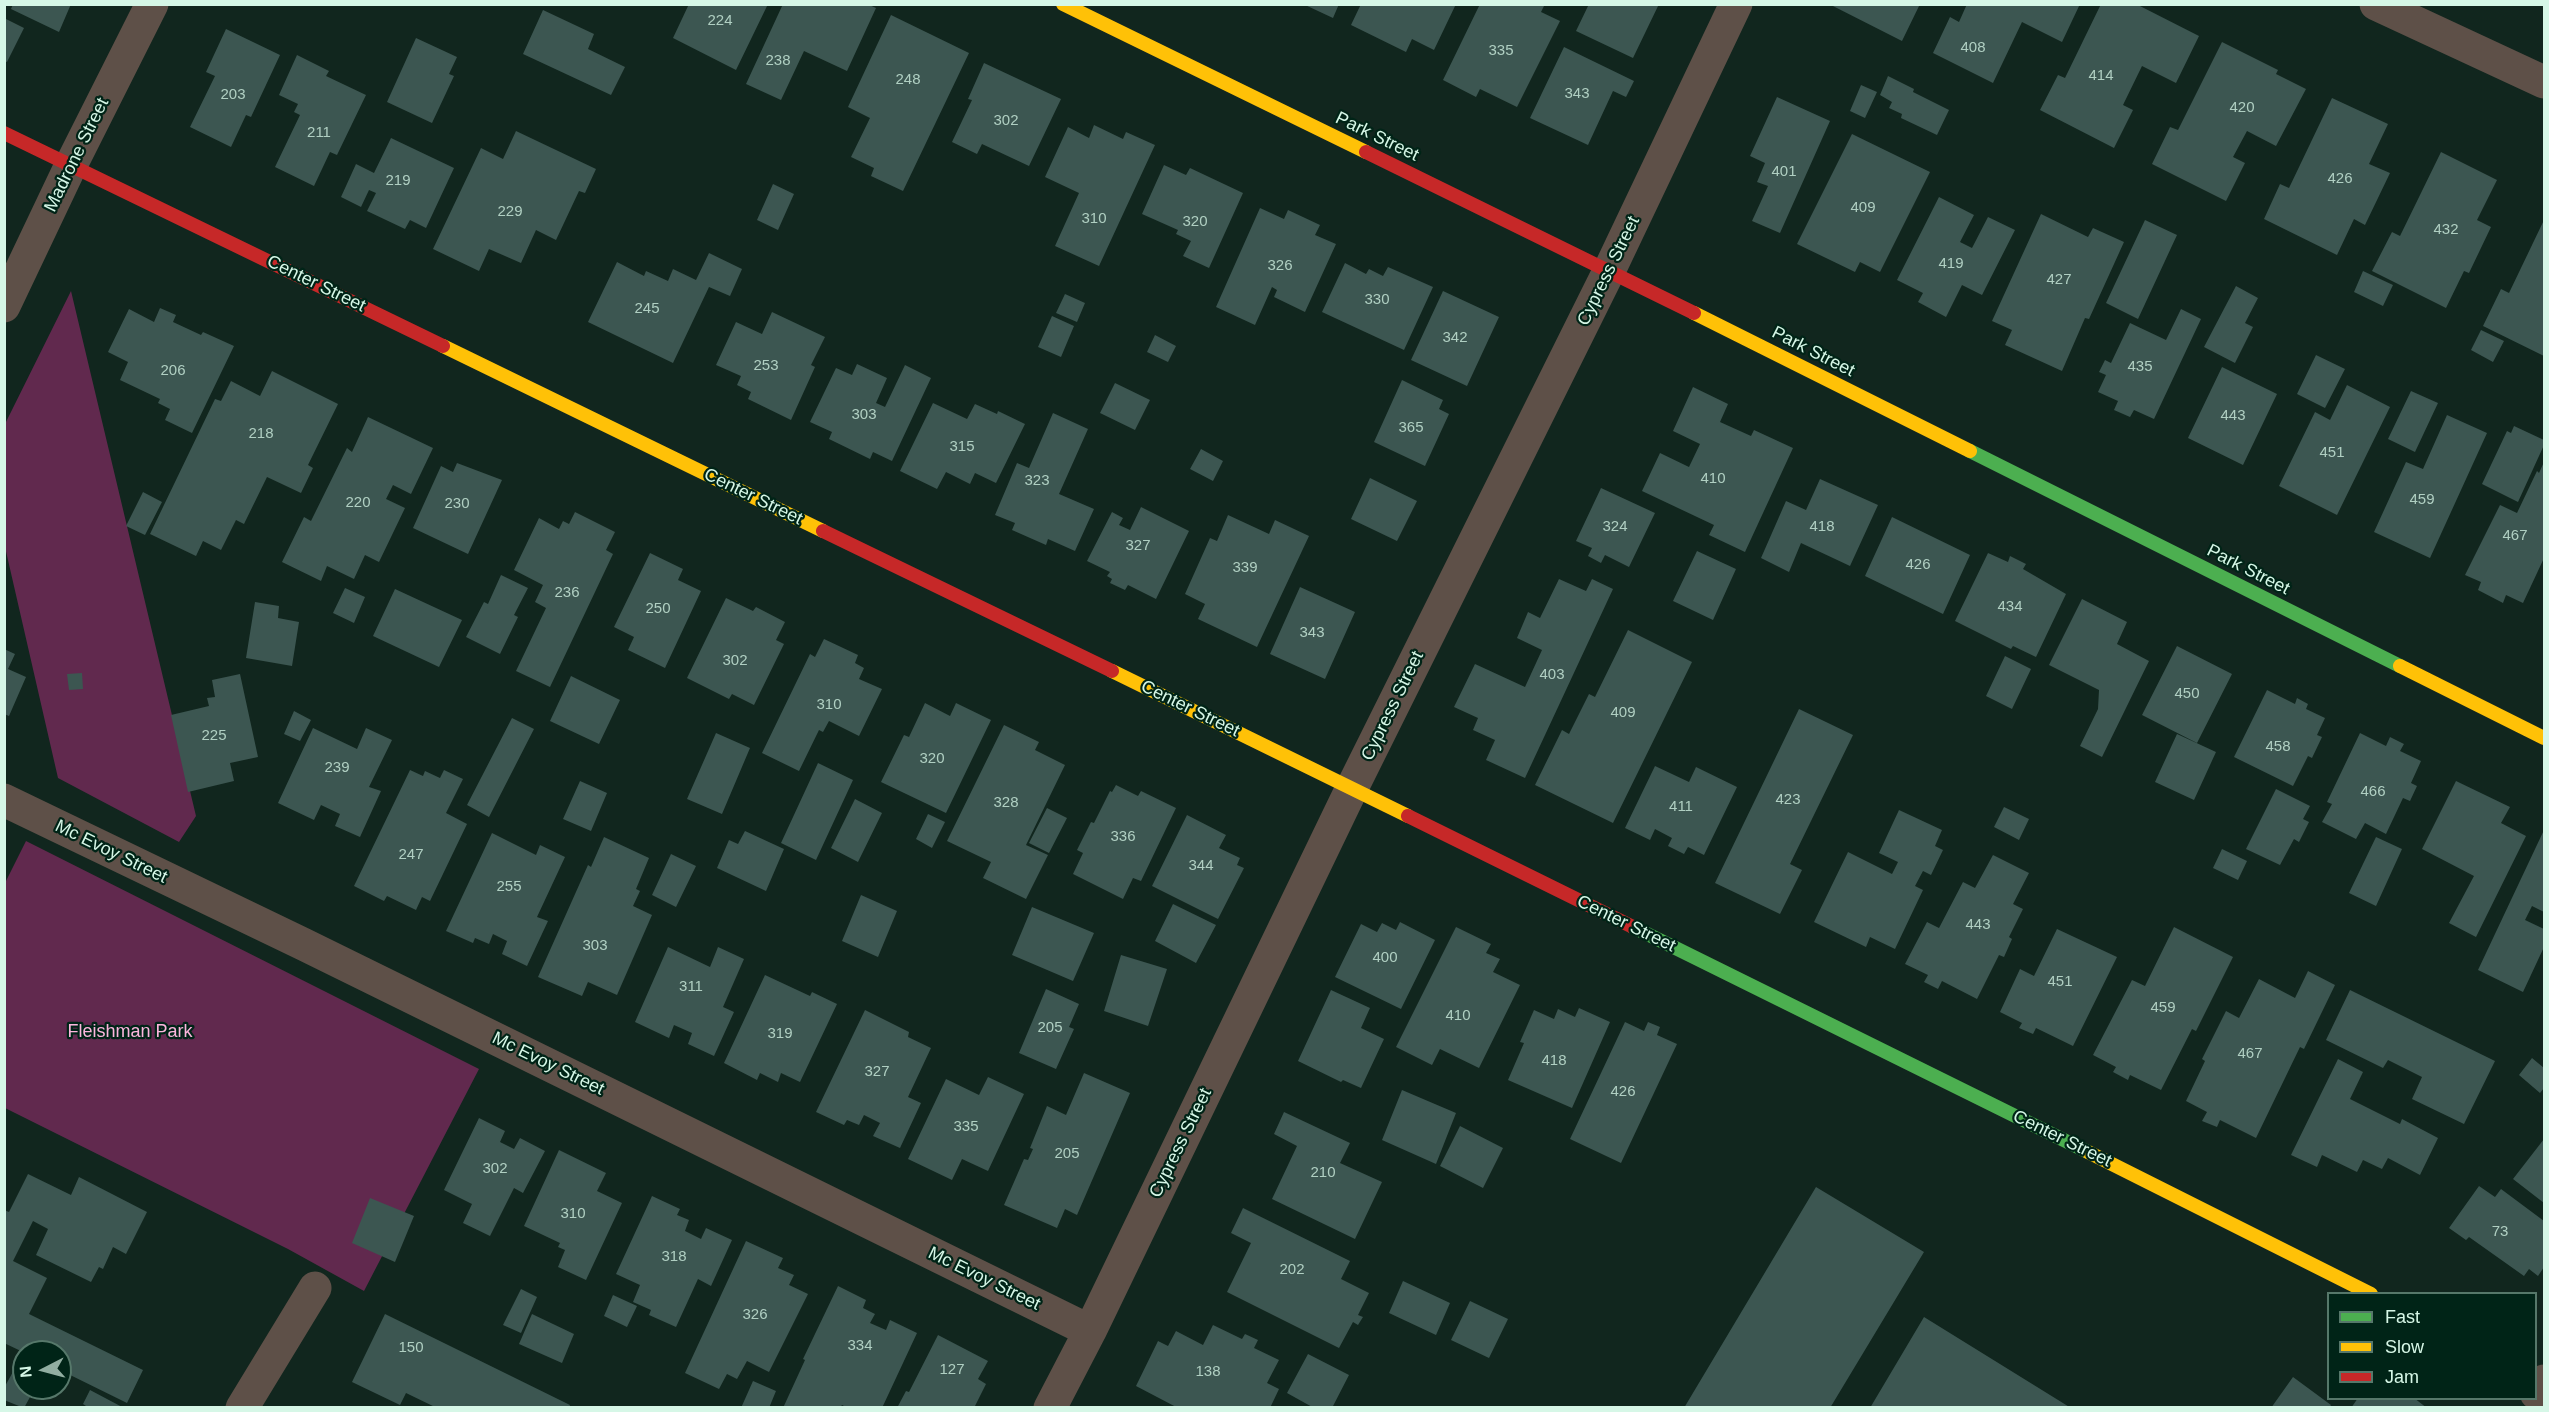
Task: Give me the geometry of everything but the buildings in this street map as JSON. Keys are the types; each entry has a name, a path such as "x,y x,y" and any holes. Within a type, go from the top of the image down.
{"street":[{"name":"Madrone Street","path":"4,306 71,165 152,4"},
{"name":"Park Street","path":"1063,4 1610,271 2544,738"},
{"name":"Cypress Street","path":"1050,1407 1090,1331 1352,788 1610,271 1736,4"},
{"path":"2376,4 2544,82"},
{"name":"Center Street","path":"4,132 1352,788 2305,1258 2369,1292"},
{"name":"Mc Evoy Street","path":"4,800 1090,1331"},
{"path":"242,1407 315,1288"}],"green space":[{"path":"71,291 196,816 179,842 58,778 5,547 4,426"},
{"name":"Fleishman Park","path":"26,841 479,1069 364,1291 288,1249 5,1108 4,885"}],"traffic: fast":[{"path":"1970,451 2400,666"},
{"path":"1633,927 2088,1152"}],"traffic: slow":[{"path":"1063,4 1366,152"},
{"path":"1694,313 1970,451"},
{"path":"443,346 823,531"},
{"path":"2400,666 2544,738"},
{"path":"1112,671 1408,816"},
{"path":"2088,1152 2367,1292"}],"traffic: jam":[{"path":"4,133 443,346"},
{"path":"1366,152 1694,313"},
{"path":"823,531 1112,671"},
{"path":"1408,816 1633,927"}]}
